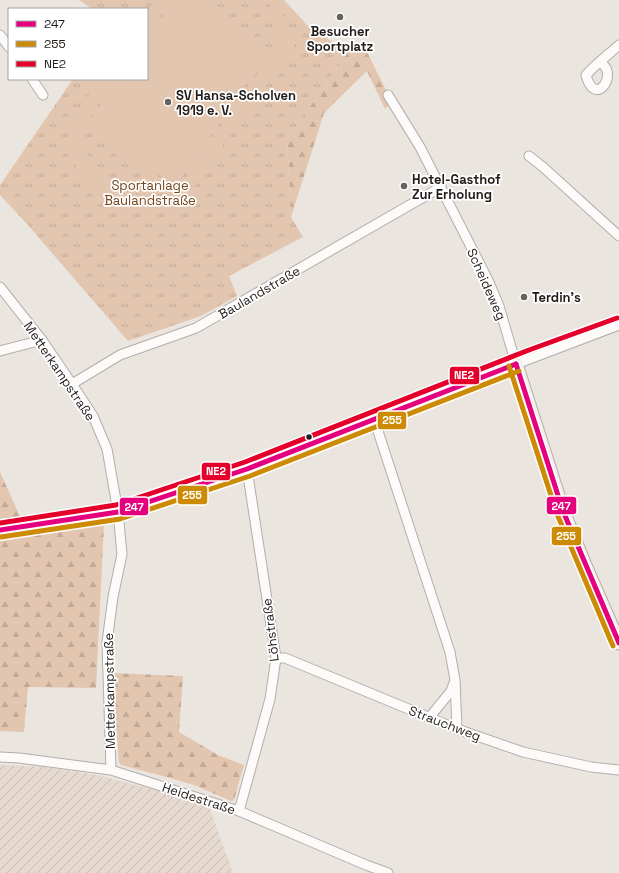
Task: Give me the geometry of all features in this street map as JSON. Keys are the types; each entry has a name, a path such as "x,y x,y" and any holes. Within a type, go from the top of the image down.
{"street":[{"path":"0,35 8,46"},
{"path":"601,63 619,45"},
{"path":"33,80 44,95"},
{"name":"Scheideweg","path":"388,95 420,147 500,306 516,364 525,388 563,510 584,563 619,643"},
{"path":"529,156 619,236"},
{"name":"Baulandstraße","path":"72,384 120,356 196,328 441,187"},
{"name":"Metterkampstraße","path":"0,287 42,340 72,384 93,416 107,449 118,512 122,554 113,597 107,642 111,770"},
{"path":"0,530 118,512 247,469 619,325"},
{"path":"0,351 42,340"},
{"path":"374,419 450,652 455,680 457,729"},
{"name":"Löhstraße","path":"239,811 270,699 276,658 247,469"},
{"name":"Strauchweg","path":"276,658 285,658 457,729 523,752 591,766 619,770"},
{"path":"430,718 451,690 455,680"},
{"name":"Heidestraße","path":"0,757 19,758 111,770 239,811 388,873"}],"shaded area":[{"path":"0,765 44,767 97,775 208,804 233,873 0,873"}],"green space":[{"name":"Sportanlage Baulandstraße","path":"79,0 284,0 308,26 348,52 287,140 291,217 303,237 229,276 237,296 201,316 128,341 0,195 0,185 72,80 148,80 148,8 91,8"},
{"path":"155,0 171,0 148,33 148,10"},
{"name":"SV Hansa-Scholven 1919 e. V.","path":"174,0 197,0 269,50 175,186 87,125 118,80 148,80 148,38"},
{"path":"266,0 273,0 297,41 175,213 152,213 126,209 99,194 79,172 70,152 69,135 74,119 82,104 99,80 115,80 88,120 84,134 85,146 90,158 108,179 133,193 146,196 158,196 168,193 182,183 273,52 276,45 278,25 271,7"},
{"path":"360,48 368,54 392,102 385,109 367,71 324,113 291,217 287,140 348,52 352,49"},
{"path":"0,472 22,521 64,515 105,504 96,688 28,687 24,732 0,731"},
{"path":"112,673 183,676 179,732 218,755 244,765 234,800 231,801 194,785 121,765 119,762"}],"transit line":[{"name":"NE2","path":"0,523 116,505 245,462 529,350 617,318"},
{"name":"247","path":"516,364 563,511 619,643"},
{"name":"247","path":"0,530 118,512 247,469 516,364"},
{"name":"255","path":"509,366 557,514 613,646"},
{"name":"255","path":"1,537 120,519 250,476 519,371"}],"place":[{"name":"Besucher Sportplatz","path":"340,17"},
{"name":"SV Hansa-Scholven 1919 e. V.","path":"168,102"},
{"name":"Hotel-Gasthof Zur Erholung","path":"404,186"},
{"name":"Terdin's","path":"524,297"}]}
